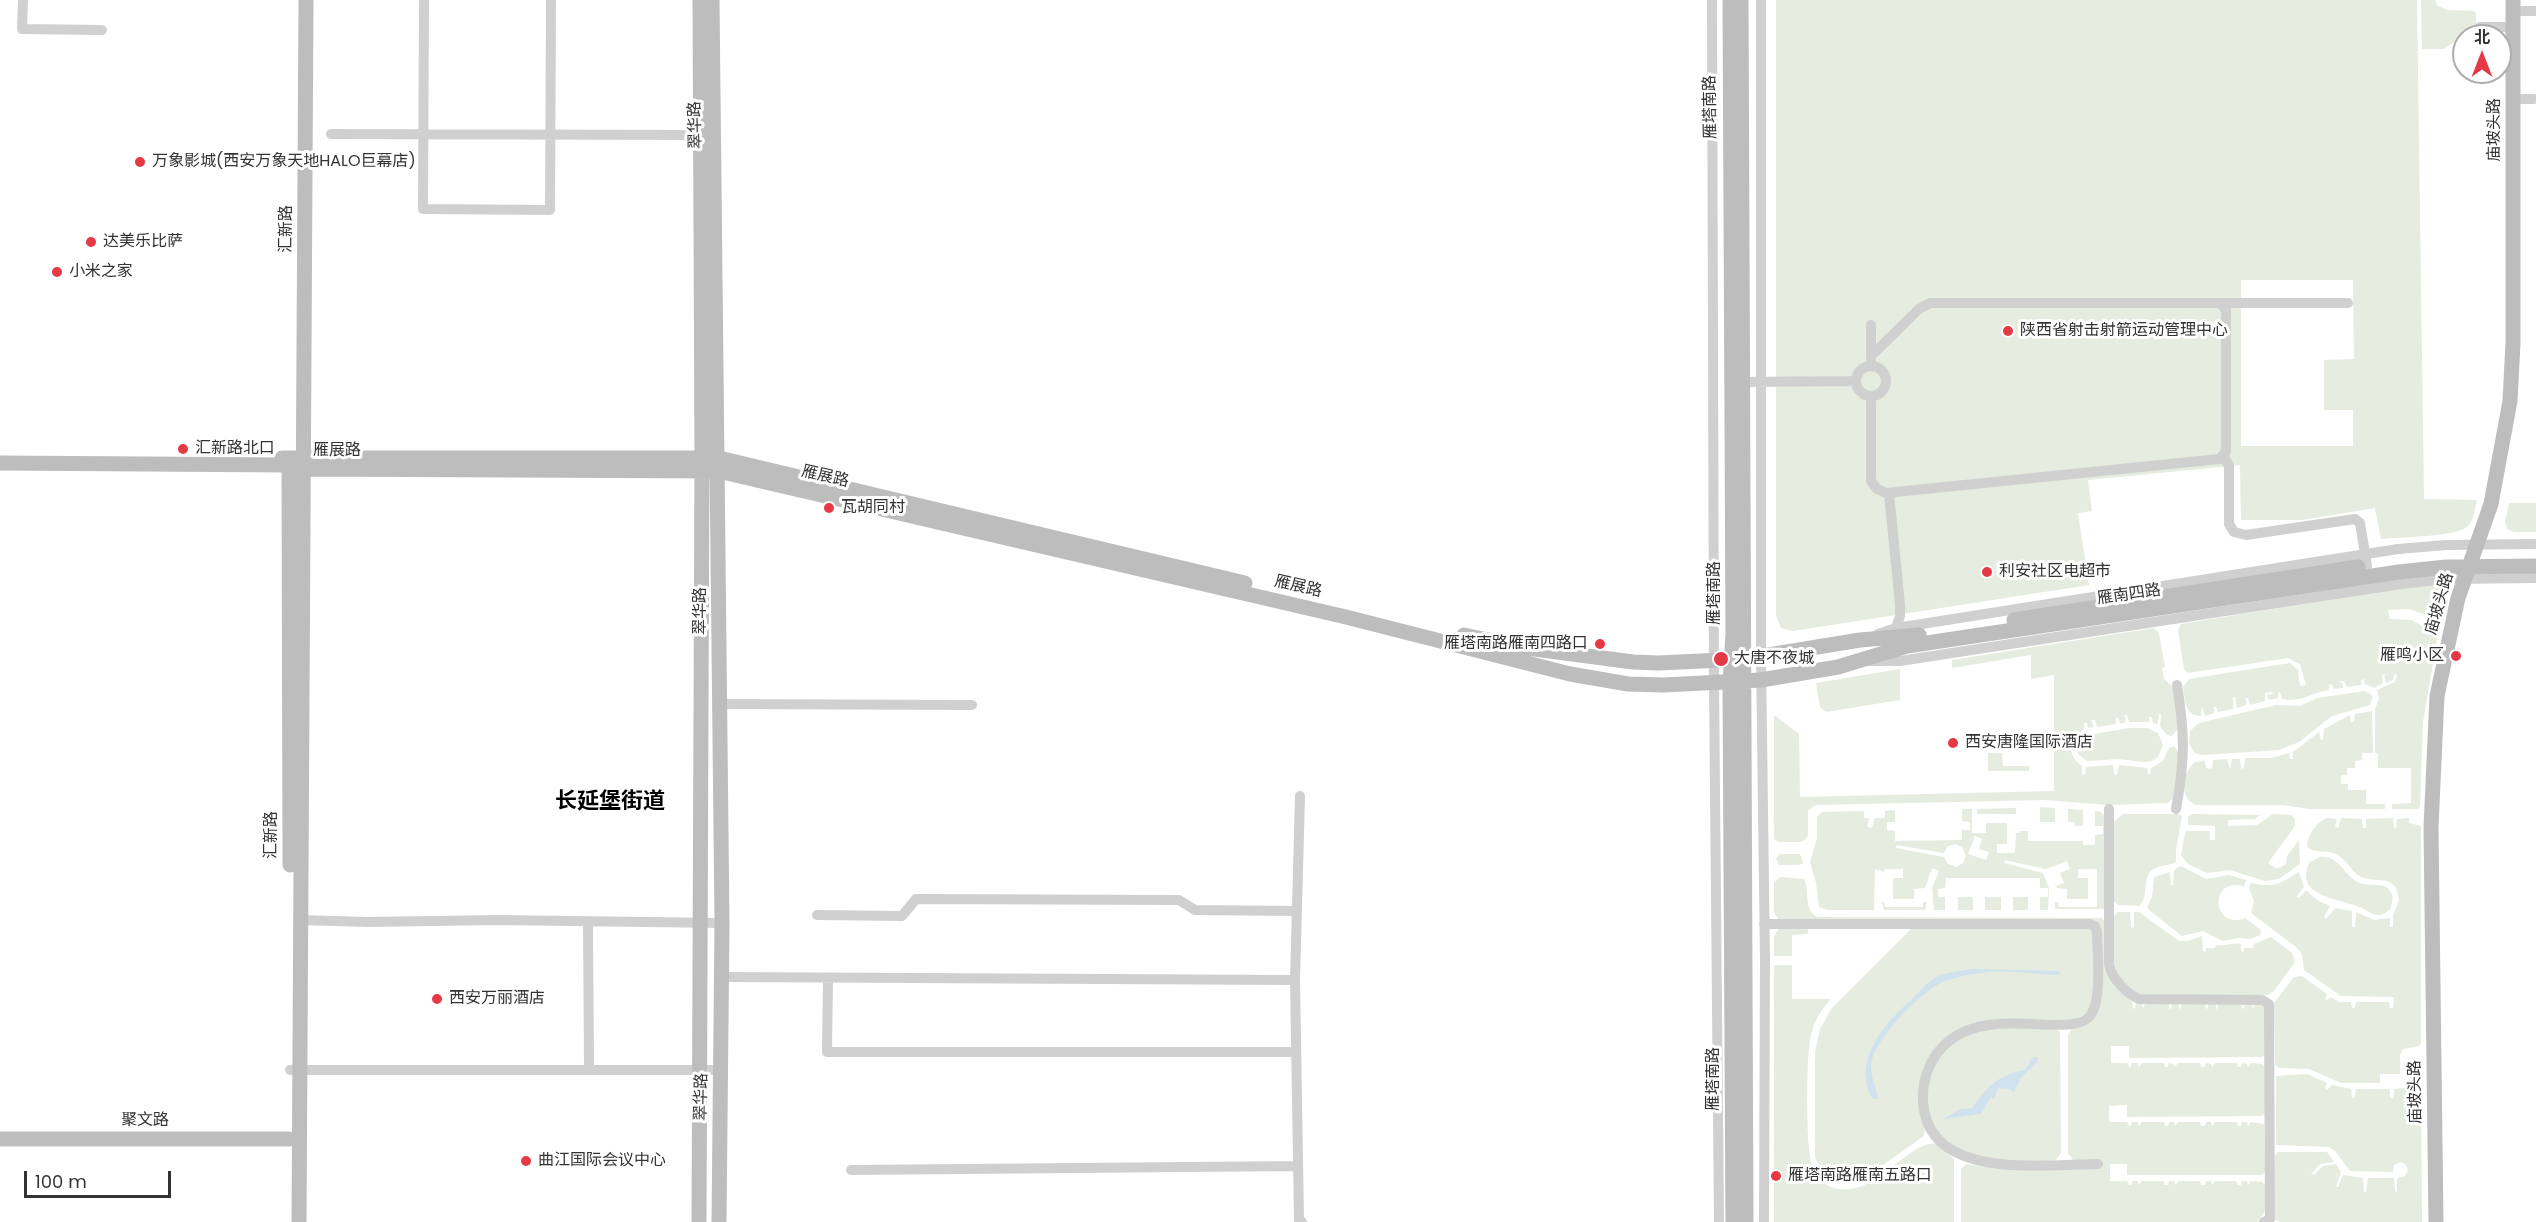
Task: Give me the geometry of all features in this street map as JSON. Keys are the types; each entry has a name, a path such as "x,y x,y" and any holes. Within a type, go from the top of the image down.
{"main road":[{"name":"汇新路","path":"299,1222 295,1070 299,464 306,0"},
{"name":"翠华路","path":"699,1222 700,0"},
{"name":"翠华路","path":"712,0 722,922 719,1222"},
{"name":"雁塔南路","path":"1730,0 1738,659"},
{"name":"雁塔南路","path":"1733,1222 1731,965 1743,381 1741,0"},
{"name":"庙坡头路","path":"2436,1222 2431,814 2438,696 2450,631 2488,516 2499,470 2512,378 2513,5"},
{"name":"雁展路","path":"0,455 299,464"},
{"name":"雁展路","path":"0,463 718,465 1527,648 1633,662 1738,659"},
{"name":"汇新路","path":"289,1222 290,1139 295,1070 300,920 299,464"},
{"name":"雁展路","path":"718,465 1346,617 1570,674 1628,684 1736,682"},
{"name":"雁南四路","path":"1736,682 1761,680 1862,661 1907,646 2472,561 2536,556"},
{"name":"雁南四路","path":"1738,659 1860,640 1902,637 2366,560 2472,561 2536,566"},
{"name":"雁塔南路","path":"1731,965 1746,1222"},
{"name":"聚文路","path":"0,1139 290,1139"}],"street":[{"path":"23,0 22,29 102,30"},
{"path":"424,0 423,209 550,210 551,0"},
{"path":"1712,0 1714,683 1731,965 1719,1222"},
{"path":"1761,0 1764,1222"},
{"path":"2513,5 2536,11"},
{"path":"2513,99 2534,99"},
{"path":"331,134 700,135"},
{"path":"1871,361 1882,370 1887,381 1882,392 1871,396 1860,392 1856,381 1860,370 1919,309 1930,303 2348,303"},
{"path":"1860,640 1896,628 2366,560 2360,523 2355,519 2246,535 2237,534 2229,524 2229,467 2224,457 2226,452 2226,310 2220,303"},
{"path":"1871,325 1871,361"},
{"path":"1743,381 1856,381"},
{"path":"1871,396 1872,481 1876,489 1889,493 2224,457"},
{"path":"1889,493 1900,605 1900,616 1896,628"},
{"path":"2472,561 2536,544"},
{"path":"2472,561 2536,578"},
{"path":"2176,809 2182,778 2185,741 2177,685"},
{"path":"720,704 972,705"},
{"path":"1299,1221 1295,980 1300,796"},
{"path":"2109,809 2109,964 2114,976 2129,993 2139,999 2262,1000 2269,1004 2270,1219 2264,1222"},
{"path":"817,915 902,916 916,899 1179,900 1195,910 1297,911"},
{"path":"300,920 722,922"},
{"path":"588,922 589,1070"},
{"path":"1764,924 2089,924 2095,927 2097,932 2097,993 2094,1008 2088,1017 2071,1024 1989,1023 1961,1033 1944,1046 1932,1060 1925,1078 1923,1098 1926,1118 1934,1134 1947,1147 1964,1157 1996,1164 2098,1164"},
{"path":"1731,965 1765,964"},
{"path":"721,977 1295,980"},
{"path":"828,978 827,1052 1296,1052"},
{"path":"295,1070 720,1070"},
{"path":"851,1170 1299,1166"}],"shaded area":[{"name":"陕西省射击射箭运动管理中心","path":"1776,0 2417,0 2424,499 2477,500 2468,526 2462,530 2441,534 2381,539 2375,508 2302,520 2241,520 2240,465 2088,480 2092,511 2078,513 2089,585 1793,631 1781,628 1776,616","holes":["2241,280 2353,280 2354,359 2324,360 2324,410 2353,410 2353,446 2241,446"]},
{"path":"2421,0 2435,0 2438,6 2447,10 2474,11 2476,24 2452,24 2452,43 2444,49 2422,49"},
{"path":"2509,503 2536,503 2536,532 2514,532 2507,529 2505,522"},
{"path":"2426,584 2439,588 2445,596 2445,608 2441,621 2410,609 2388,610 2390,619 2411,620 2438,634 2423,722 2420,806 2418,809 2392,809 2392,804 2411,803 2411,768 2378,768 2378,754 2375,753 2375,709 2379,699 2377,690 2395,682 2397,674 2394,675 2393,680 2386,683 2384,676 2389,674 2382,675 2383,683 2374,688 2365,684 2364,679 2361,680 2361,685 2347,687 2344,681 2337,682 2343,683 2343,688 2334,689 2332,684 2329,685 2329,690 2295,700 2282,699 2280,692 2278,698 2269,700 2267,695 2273,694 2272,692 2265,693 2265,701 2250,705 2246,698 2246,705 2237,708 2235,697 2233,697 2233,709 2218,712 2214,707 2214,713 2205,716 2202,706 2201,716 2189,711 2183,687 2189,679 2290,663 2298,670 2300,686 2306,685 2300,664 2288,658 2188,673 2184,669 2178,630 2181,624"},
{"path":"2154,628 2159,633 2165,667 2162,668 2164,679 2173,687 2179,728 2172,736 2167,735 2160,726 2161,714 2156,715 2159,715 2157,725 2153,723 2152,717 2149,717 2149,722 2129,722 2127,715 2123,716 2126,717 2125,723 2120,723 2116,718 2116,724 2097,727 2095,720 2091,720 2094,727 2088,728 2087,723 2084,723 2084,729 2072,740 2071,748 2074,758 2082,766 2082,775 2085,774 2086,767 2113,765 2114,774 2117,775 2119,765 2147,768 2150,775 2151,768 2163,761 2169,748 2174,746 2180,756 2173,798 2168,803 2109,805 2045,800 1816,805 1808,810 1808,835 1805,840 1778,842 1774,839 1774,715 1799,734 1800,797 2054,791 2054,675 2031,679 2031,655 1952,668 1952,660"},
{"path":"1900,669 1900,700 1826,712 1820,707 1816,683"},
{"path":"2365,691 2373,696 2370,705 2332,716 2299,742 2279,750 2202,755 2195,753 2189,744 2190,731 2199,723 2276,705 2300,706 2317,698"},
{"path":"2372,711 2373,753 2362,753 2362,760 2355,761 2355,768 2347,768 2347,775 2341,775 2341,784 2348,784 2348,790 2366,790 2366,804 2385,804 2385,809 2309,809 2283,805 2198,805 2187,798 2185,779 2187,772 2195,762 2205,761 2206,768 2212,769 2213,760 2227,759 2230,769 2232,759 2240,759 2241,769 2244,768 2245,758 2271,758 2289,753 2290,759 2293,759 2293,752 2319,732 2323,740 2324,729 2350,715 2351,722 2354,722 2355,714"},
{"path":"2129,728 2147,728 2158,733 2163,745 2158,757 2144,762 2118,759 2087,761 2078,754 2077,744 2083,736"},
{"path":"1988,753 2002,753 2003,766 2029,766 2029,771 1988,771"},
{"path":"2040,807 2055,808 2055,822 2040,822"},
{"path":"2016,808 2016,814 1977,814 1977,809"},
{"path":"1962,809 1972,809 1972,833 1986,833 1986,823 2007,823 2007,844 1997,844 1997,853 2015,853 2016,833 2020,831 2028,831 2028,841 2083,841 2083,845 2095,845 2095,835 2103,834 2103,826 2095,826 2095,811 2101,812 2105,816 2104,909 2055,909 2055,902 2058,902 2059,907 2097,907 2097,869 2078,869 2078,878 2088,878 2088,899 2067,899 2067,889 2056,886 2064,883 2060,873 2070,869 2067,861 2045,869 2005,860 2004,863 2043,873 2049,888 2048,910 2040,910 2040,897 2048,897 2048,888 2040,888 2040,878 1946,878 1945,888 1938,889 1938,897 1945,897 1945,910 1934,910 1932,888 1939,871 1932,868 1925,888 1914,889 1914,899 1893,899 1893,878 1903,878 1903,869 1885,869 1884,872 1875,869 1874,910 1827,910 1819,907 1810,862 1817,838 1817,817 1822,812 1864,811 1864,818 1869,818 1867,827 1872,828 1875,818 1885,818 1885,811 1895,810 1895,822 1887,822 1887,830 1895,831 1895,841 1962,840 1962,830 1970,830 1970,822 1962,821","holes":["1975,836 1982,839 1979,849 1989,852 1986,860 1968,854","1956,844 1962,847 1966,856 1963,863 1956,867 1948,864 1944,857 1896,848 1897,845 1944,853 1948,846"]},
{"path":"2068,809 2083,810 2083,826 2075,826 2075,822 2068,822"},
{"path":"2123,814 2179,814 2182,816 2176,862 2152,870 2147,878 2144,898 2139,906 2118,905 2113,901 2114,822"},
{"path":"2192,814 2260,815 2255,819 2228,820 2228,826 2257,825 2273,814 2291,815 2295,819 2295,826 2268,863 2277,869 2286,864 2287,856 2299,840 2300,864 2279,879 2265,881 2230,870 2207,873 2188,864 2181,855 2187,831 2210,831 2210,840 2215,840 2215,826 2188,825 2188,817"},
{"path":"2327,818 2337,819 2335,827 2338,828 2341,818 2362,819 2363,828 2366,828 2366,819 2393,818 2394,828 2396,828 2397,819 2409,818 2409,823 2421,826 2421,1043 2419,1046 2403,1049 2400,1055 2400,1074 2380,1074 2380,1083 2341,1083 2309,1069 2280,1068 2275,1065 2274,1003 2294,977 2302,976 2327,994 2325,999 2327,1000 2331,997 2339,1002 2351,1002 2352,1008 2355,1008 2356,1002 2389,1002 2390,1008 2393,1008 2394,997 2341,996 2304,970 2302,954 2296,947 2251,913 2254,901 2249,888 2251,883 2276,884 2299,872 2304,887 2296,897 2299,898 2306,890 2317,900 2330,906 2324,917 2326,919 2335,908 2352,911 2352,927 2355,927 2356,912 2374,920 2390,918 2390,927 2393,927 2393,915 2399,900 2397,891 2390,882 2361,877 2336,854 2308,848 2308,839 2313,830"},
{"path":"1780,854 1800,854 1803,863 1779,865 1776,858"},
{"path":"2319,857 2326,857 2336,862 2358,882 2387,887 2393,896 2391,908 2384,914 2376,915 2357,906 2329,898 2312,889 2307,882 2306,873 2310,862"},
{"path":"2181,866 2206,879 2229,875 2246,880 2244,886 2232,885 2224,889 2219,903 2221,911 2226,917 2234,920 2245,918 2261,930 2260,935 2250,939 2238,938 2223,941 2203,931 2182,936 2149,910 2147,907 2152,897 2154,877 2170,872 2171,885 2173,885 2174,870"},
{"path":"1780,877 1804,879 1808,904 1812,913 1817,917 2102,918 2105,921 2105,966 2132,1001 2133,1009 2136,1003 2142,1003 2143,1009 2145,1004 2169,1004 2169,1009 2172,1008 2172,1004 2179,1004 2179,1009 2181,1004 2205,1004 2206,1009 2208,1004 2216,1004 2216,1009 2218,1004 2241,1004 2242,1009 2245,1004 2252,1004 2252,1009 2255,1003 2265,1007 2265,1054 2262,1057 2129,1058 2129,1046 2111,1046 2111,1063 2127,1063 2129,1067 2132,1063 2138,1063 2139,1067 2142,1063 2164,1063 2165,1067 2168,1067 2169,1063 2174,1064 2175,1067 2178,1063 2200,1063 2201,1067 2205,1067 2206,1063 2211,1064 2212,1067 2215,1063 2237,1063 2238,1067 2241,1067 2242,1063 2247,1064 2248,1067 2251,1063 2262,1064 2265,1067 2265,1113 2262,1116 2127,1117 2127,1105 2109,1106 2109,1122 2127,1122 2129,1126 2132,1122 2138,1122 2139,1126 2142,1122 2164,1122 2165,1126 2168,1126 2169,1122 2174,1122 2175,1126 2178,1122 2200,1122 2201,1126 2205,1126 2206,1122 2211,1122 2212,1126 2215,1122 2237,1122 2238,1126 2241,1126 2242,1122 2247,1122 2248,1126 2251,1122 2264,1124 2265,1172 2262,1175 2127,1175 2127,1164 2110,1164 2110,1181 2127,1181 2129,1185 2133,1181 2138,1181 2139,1185 2142,1181 2163,1181 2165,1185 2168,1185 2169,1181 2174,1181 2175,1185 2179,1181 2200,1181 2201,1185 2205,1185 2206,1181 2211,1181 2212,1185 2215,1181 2236,1181 2238,1185 2241,1185 2242,1181 2247,1181 2248,1185 2251,1181 2262,1182 2265,1185 2265,1211 2258,1222 1961,1222 1961,1169 1966,1164 1986,1167 2073,1160 2068,1153 2068,1035 2072,1028 2090,1020 2100,927 1779,920 1774,913 1774,883"},
{"path":"1958,897 1973,897 1973,910 1958,910"},
{"path":"1985,897 2001,897 2001,910 1985,910"},
{"path":"2013,897 2028,897 2028,910 2013,910"},
{"path":"1882,902 1885,907 1923,907 1923,902 1926,902 1926,909 1884,910"},
{"path":"2118,912 2130,912 2131,928 2134,927 2134,912 2139,912 2179,941 2188,941 2202,936 2203,952 2206,948 2215,948 2216,945 2241,944 2241,951 2244,952 2244,948 2253,948 2254,944 2271,937 2292,953 2295,962 2274,991 2268,995 2143,996 2123,981 2114,963 2113,917"},
{"path":"1779,928 1808,928 1808,934 1792,935 1792,956 1774,956 1774,936"},
{"path":"1912,928 2093,929 2093,993 2089,1011 2074,1020 2004,1019 1969,1025 1931,1057 1924,1136 1866,1177 1852,1182 1837,1182 1821,1171 1815,1157 1815,1052 1820,1029 1832,1008"},
{"path":"1774,965 1792,965 1792,999 1831,999 1816,1020 1809,1046 1807,1083 1809,1147 1811,1163 1816,1176 1832,1187 1854,1189 1880,1176 1916,1149 1927,1144 1937,1144 1954,1159 1954,1222 1774,1222"},
{"path":"2009,1026 2060,1032 2061,1153 2056,1160 2016,1162 1976,1156 1944,1140 1933,1123 1928,1103 1929,1082 1933,1066 1940,1056 1954,1043 1969,1034"},
{"path":"2414,1058 2419,1058 2421,1062 2422,1222 2281,1222 2275,1220 2275,1156 2278,1152 2327,1152 2334,1162 2320,1164 2311,1174 2314,1175 2323,1166 2336,1164 2341,1172 2336,1187 2343,1175 2363,1178 2364,1192 2366,1192 2368,1178 2394,1178 2397,1192 2397,1178 2405,1176 2408,1170 2401,1162 2394,1165 2393,1172 2350,1171 2335,1151 2329,1147 2276,1145 2276,1076 2307,1074 2327,1083 2325,1088 2327,1090 2332,1085 2351,1089 2352,1098 2355,1098 2356,1089 2390,1089 2390,1098 2393,1098 2394,1089 2406,1088 2411,1084"}],"water":[{"path":"1972,969 2061,971 2058,975 1980,973 1948,980 1930,990 1897,1020 1879,1045 1871,1067 1879,1099 1872,1098 1867,1084 1866,1070 1874,1043 1882,1031 1933,979 1945,974"},
{"path":"2033,1057 2038,1057 2038,1061 2020,1079 2014,1092 1998,1088 1994,1100 1991,1096 1981,1114 1943,1119 1961,1109 1972,1108 1994,1083 2008,1075 2025,1070"}],"place":[{"name":"万象影城(西安万象天地HALO巨幕店)","path":"140,162"},
{"name":"达美乐比萨","path":"91,242"},
{"name":"小米之家","path":"57,272"},
{"name":"陕西省射击射箭运动管理中心","path":"2008,331"},
{"name":"汇新路北口","path":"183,449"},
{"name":"瓦胡同村","path":"829,508"},
{"name":"利安社区电超市","path":"1987,572"},
{"name":"雁塔南路雁南四路口","path":"1600,644"},
{"name":"雁鸣小区","path":"2456,656"},
{"name":"大唐不夜城","path":"1721,659"},
{"name":"西安唐隆国际酒店","path":"1953,743"},
{"name":"西安万丽酒店","path":"437,999"},
{"name":"曲江国际会议中心","path":"526,1161"},
{"name":"雁塔南路雁南五路口","path":"1776,1176"}],"district":[{"name":"长延堡街道","path":"610,802"}]}
